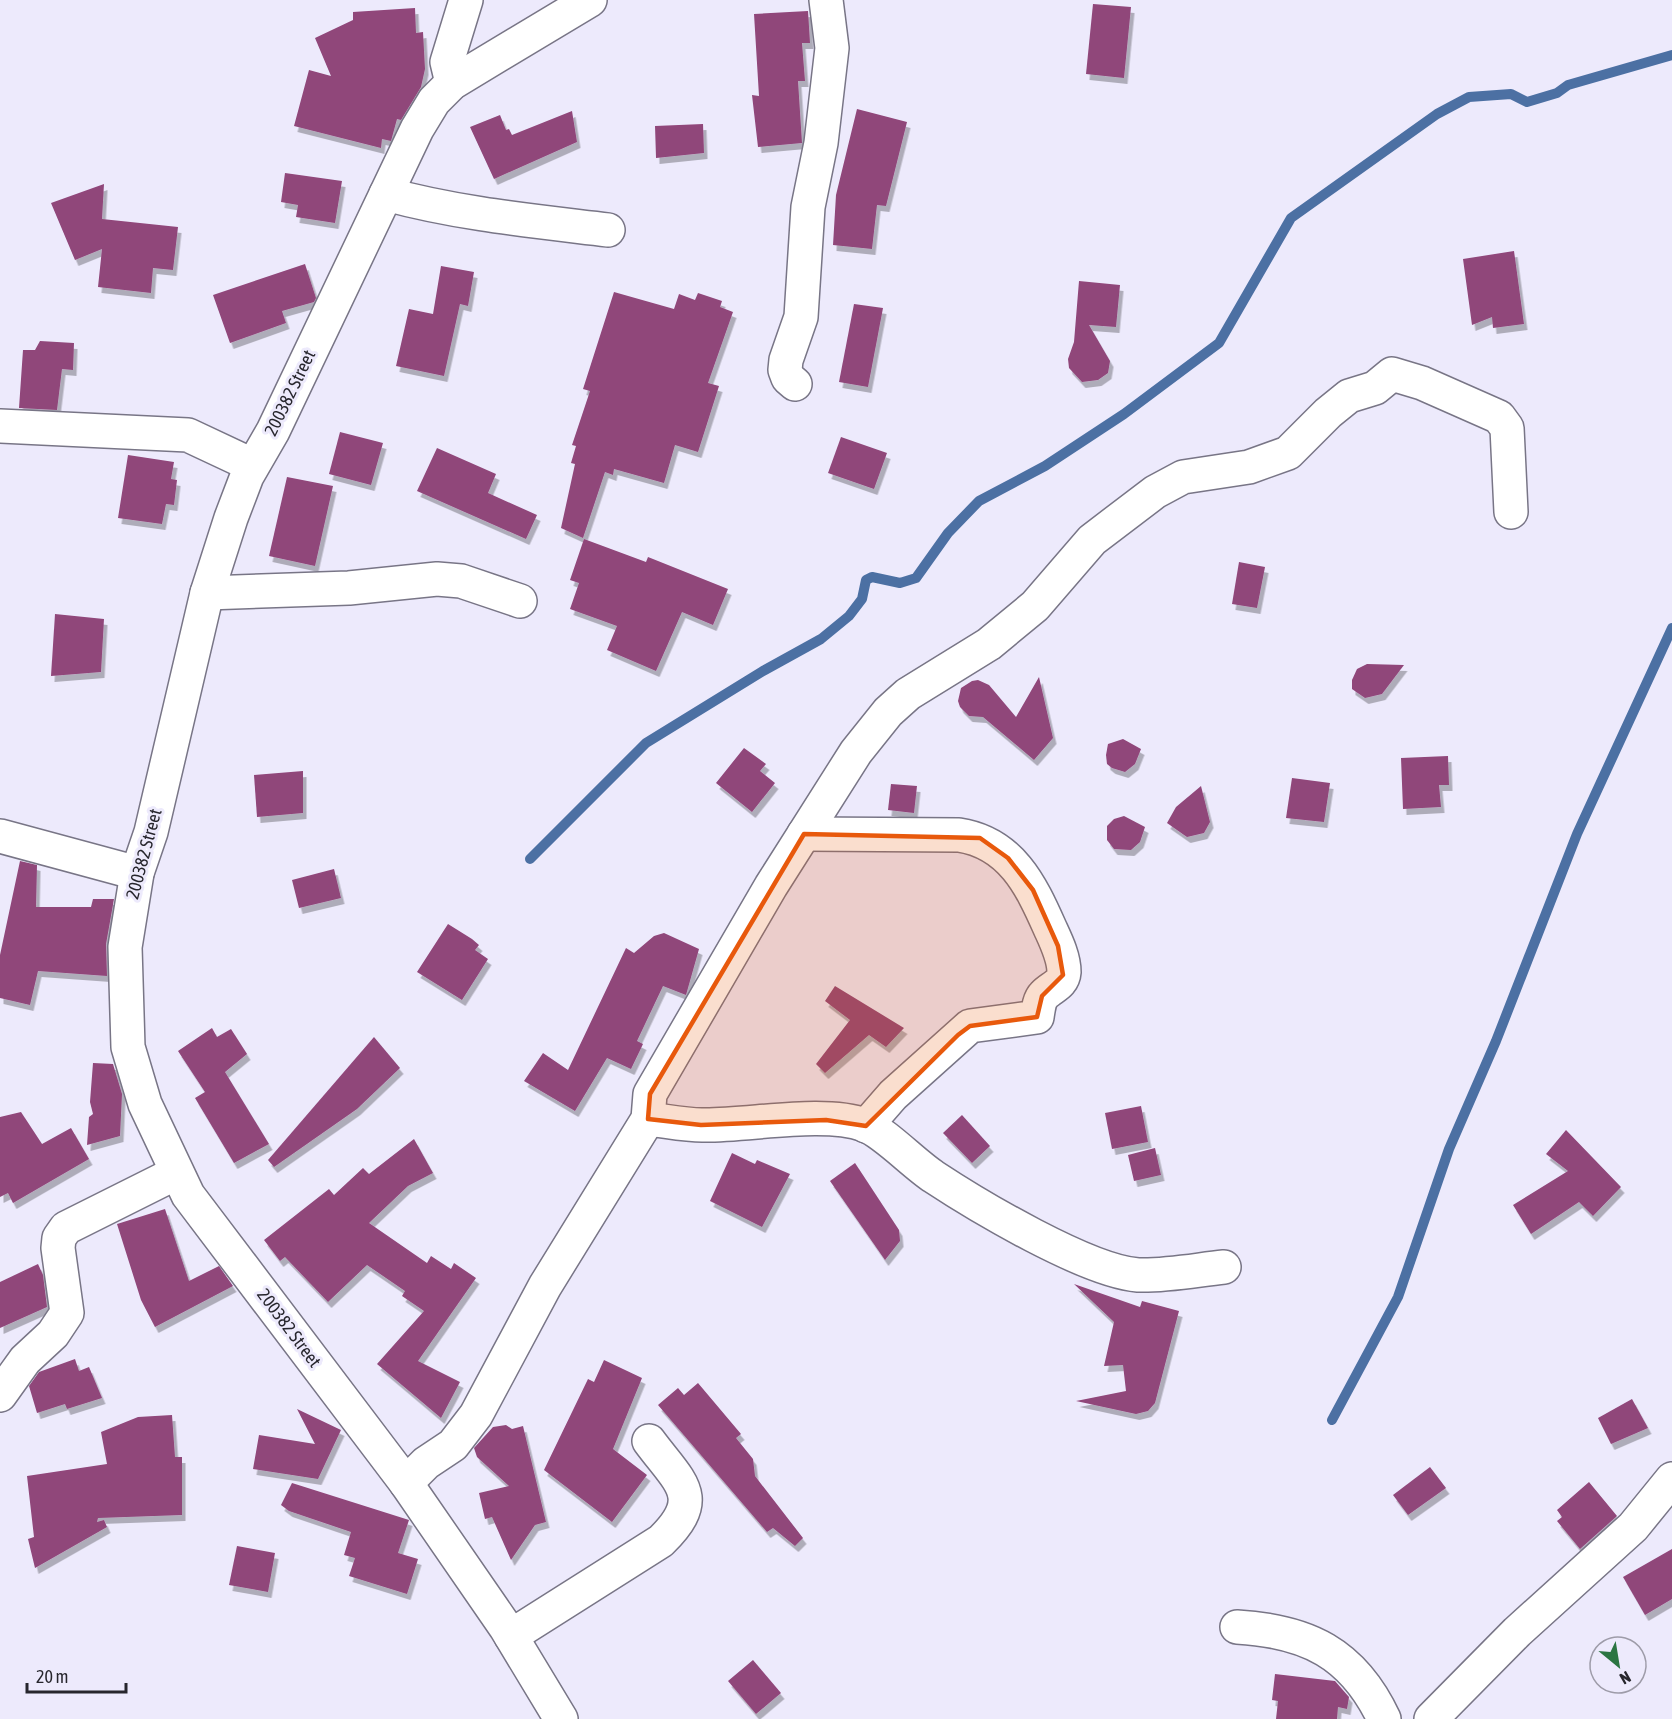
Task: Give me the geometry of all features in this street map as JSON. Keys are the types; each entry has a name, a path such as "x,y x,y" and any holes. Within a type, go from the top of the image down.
{"street":[{"path":"452,83 447,62 466,0"},
{"name":"200382 Street","path":"561,1719 511,1636 406,1483 188,1195 144,1104 128,1047 125,947 136,873 151,832 207,593 231,518 252,465 273,431 417,129 434,101 452,83 590,0"},
{"path":"795,384 788,378 786,360 801,317 808,207 823,133 832,48 826,0"},
{"path":"386,194 426,205 468,212 608,230"},
{"path":"406,1483 426,1463 453,1445 476,1415 545,1286 648,1119 650,1094 804,834 856,752 888,712 908,694 989,644 1035,606 1092,540 1155,492 1183,477 1249,467 1288,453 1328,413 1349,396 1375,388 1392,374 1422,383 1499,417 1507,428 1511,512"},
{"path":"0,426 188,435 252,465"},
{"path":"207,593 349,588 437,579 461,581 520,601"},
{"path":"804,834 959,835 980,838 1008,858 1033,890 1058,946 1064,969 1058,985 1042,996 1036,1017 970,1026 900,1088 866,1125"},
{"path":"0,836 15,838 136,873"},
{"path":"648,1119 701,1125 826,1120 866,1125 916,1165 962,1196 1079,1256 1113,1270 1137,1275 1224,1267"},
{"path":"0,1395 25,1360 53,1334 67,1313 58,1248 59,1238 66,1228 176,1173"},
{"path":"511,1636 661,1541 679,1523 685,1512 687,1498 681,1484 650,1441"},
{"path":"1431,1719 1517,1632 1633,1527 1672,1479"},
{"path":"1237,1627 1268,1629 1324,1647 1343,1660 1377,1703 1384,1719"}],"highlighted area":[{"path":"804,834 980,838 1008,858 1033,890 1058,946 1063,975 1042,996 1037,1017 970,1026 958,1035 866,1126 826,1120 701,1125 648,1119 650,1094"}],"building":[{"path":"1093,4 1131,7 1124,78 1086,74"},
{"path":"415,8 416,33 423,32 425,69 421,87 401,120 397,119 391,141 382,139 381,148 294,126 309,70 331,76 315,38 353,20 353,12"},
{"path":"808,11 810,43 802,43 805,81 798,81 802,143 758,147 752,95 759,96 754,14"},
{"path":"857,109 907,122 886,206 877,205 872,249 833,245 836,195"},
{"path":"572,111 577,142 494,179 470,127 500,115 506,130 509,129 512,135"},
{"path":"703,124 704,153 656,158 655,126"},
{"path":"285,173 342,181 335,223 296,217 298,205 281,202"},
{"path":"104,184 102,219 178,227 173,270 153,268 151,293 98,287 102,249 75,260 51,203"},
{"path":"1514,251 1524,324 1493,328 1492,317 1472,325 1463,259"},
{"path":"305,264 316,298 314,302 282,311 286,323 230,343 213,295"},
{"path":"441,266 474,272 468,306 460,304 444,376 396,366 409,309 433,314"},
{"path":"1079,281 1120,285 1116,327 1089,325 1110,361 1108,373 1098,380 1082,382 1069,368 1068,359 1074,342"},
{"path":"614,292 674,309 679,294 695,300 698,293 722,301 720,307 733,312 708,383 719,386 698,452 675,445 664,483 614,469 613,475 605,472 583,538 561,528 575,464 571,463 576,446 572,445 590,391 583,389"},
{"path":"854,304 883,308 868,387 839,382"},
{"path":"40,341 74,343 73,370 62,369 57,410 19,408 23,350 35,350"},
{"path":"340,432 383,443 371,485 329,474"},
{"path":"841,437 887,453 874,489 828,473"},
{"path":"437,448 496,474 488,493 537,515 526,539 417,491"},
{"path":"128,455 174,462 171,479 177,480 174,505 166,504 162,524 118,518"},
{"path":"287,477 333,486 315,566 269,556"},
{"path":"584,539 646,562 648,557 728,589 713,625 682,612 656,671 607,650 617,626 570,609 579,583 570,580"},
{"path":"1239,562 1265,567 1257,608 1232,604"},
{"path":"55,614 104,619 101,672 51,676"},
{"path":"1367,664 1404,665 1382,694 1365,698 1352,689 1352,680 1357,669"},
{"path":"1039,677 1053,738 1034,760 983,717 969,716 960,707 958,701 961,688 978,680 989,685 1016,717"},
{"path":"1123,739 1141,749 1135,764 1125,772 1107,764 1106,755 1108,744"},
{"path":"744,748 766,764 760,771 775,783 752,812 716,783"},
{"path":"1448,756 1449,785 1439,785 1441,807 1403,809 1401,758"},
{"path":"303,771 303,813 257,817 254,775"},
{"path":"1292,778 1330,783 1324,822 1286,818"},
{"path":"891,784 917,786 914,813 888,810"},
{"path":"1201,786 1210,822 1204,833 1187,837 1167,823 1176,807"},
{"path":"1124,816 1145,827 1140,842 1131,850 1114,849 1107,840 1107,826 1114,819"},
{"path":"20,861 37,865 36,907 91,907 93,899 114,899 106,944 107,976 38,971 30,1005 0,998 0,955"},
{"path":"334,869 341,898 299,908 292,880"},
{"path":"448,924 479,945 475,950 488,959 462,1000 417,972"},
{"path":"664,933 699,949 686,995 663,986 637,1041 643,1044 631,1069 607,1058 575,1111 524,1081 543,1053 568,1070 626,948 634,953 654,936"},
{"path":"835,986 904,1028 886,1047 869,1035 825,1073 816,1064 850,1020 825,1001"},
{"path":"212,1028 217,1037 231,1029 247,1054 225,1072 269,1144 234,1163 195,1098 205,1092 178,1051"},
{"path":"374,1037 400,1068 357,1109 274,1167 268,1160"},
{"path":"93,1063 113,1064 122,1094 120,1136 87,1145 89,1117 93,1114 90,1102"},
{"path":"1141,1106 1148,1142 1112,1149 1105,1113"},
{"path":"21,1112 42,1144 71,1128 89,1159 13,1203 8,1193 0,1197 0,1117"},
{"path":"962,1115 990,1146 972,1163 943,1133"},
{"path":"1566,1130 1621,1187 1593,1216 1579,1202 1531,1234 1513,1205 1568,1171 1546,1154"},
{"path":"414,1139 433,1173 408,1186 369,1223 427,1263 431,1256 451,1269 454,1263 476,1278 418,1361 460,1382 441,1418 377,1364 424,1311 402,1296 405,1291 367,1265 328,1302 285,1257 280,1261 264,1240 329,1189 334,1195 363,1168 369,1174"},
{"path":"1155,1148 1161,1175 1134,1181 1128,1155"},
{"path":"732,1153 755,1164 757,1160 790,1174 762,1227 710,1201"},
{"path":"855,1163 899,1230 900,1241 885,1260 830,1181"},
{"path":"165,1209 189,1281 219,1266 233,1286 155,1327 141,1300 117,1224"},
{"path":"38,1264 43,1275 47,1307 0,1328 0,1282"},
{"path":"1074,1284 1140,1307 1142,1301 1179,1311 1155,1403 1148,1411 1136,1414 1076,1401 1126,1391 1123,1365 1104,1366 1114,1322"},
{"path":"75,1359 79,1371 89,1367 102,1398 67,1409 65,1404 37,1413 29,1386 39,1372"},
{"path":"604,1360 642,1378 613,1449 647,1475 612,1522 544,1470 588,1379 594,1382"},
{"path":"698,1383 741,1434 736,1438 753,1459 755,1476 803,1538 795,1546 773,1528 767,1532 658,1405 678,1388 684,1395"},
{"path":"1632,1399 1648,1428 1611,1444 1598,1418"},
{"path":"297,1409 341,1430 318,1479 253,1469 259,1435 315,1444"},
{"path":"172,1415 175,1457 182,1457 182,1515 98,1518 97,1522 104,1520 107,1527 35,1568 28,1539 34,1537 27,1476 107,1464 101,1432 138,1417"},
{"path":"506,1425 512,1429 523,1426 546,1522 535,1525 511,1560 492,1517 485,1519 479,1493 509,1486 477,1457 474,1448 493,1427"},
{"path":"1430,1467 1446,1488 1408,1515 1393,1495"},
{"path":"1589,1482 1617,1516 1580,1549 1557,1521 1562,1517 1557,1510"},
{"path":"292,1483 409,1520 398,1553 418,1559 407,1594 349,1576 355,1558 344,1555 351,1532 289,1511 281,1505"},
{"path":"237,1546 275,1553 268,1592 229,1585"},
{"path":"1672,1549 1672,1599 1645,1615 1623,1577"},
{"path":"753,1660 781,1693 756,1714 728,1681"},
{"path":"1275,1674 1335,1681 1349,1697 1347,1709 1338,1707 1337,1719 1276,1719 1278,1701 1272,1700"}],"waterway":[{"path":"530,859 646,743 763,671 821,639 849,616 862,599 866,580 872,577 900,583 916,578 948,533 979,501 1045,466 1124,414 1219,343 1291,218 1437,114 1469,97 1511,94 1527,102 1557,93 1568,85 1672,55"},
{"path":"1332,1420 1398,1297 1449,1149 1496,1041 1577,834 1672,628"}]}
